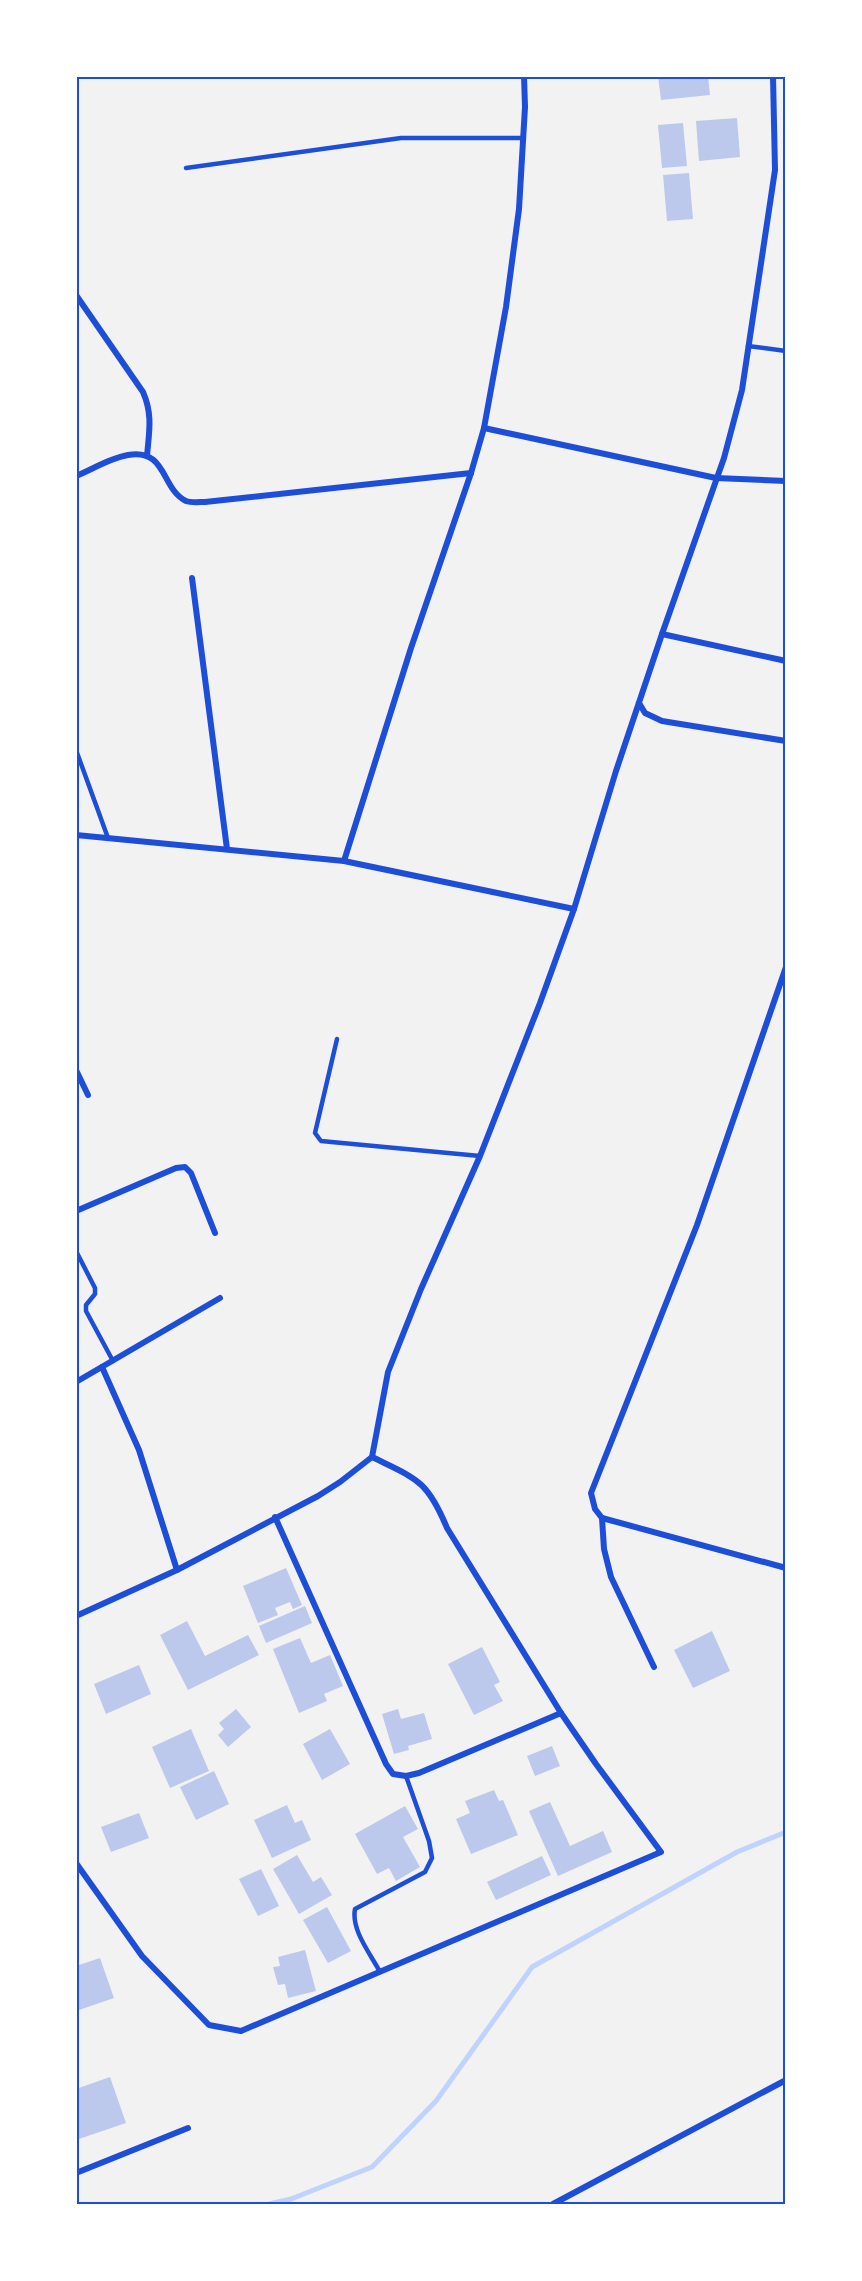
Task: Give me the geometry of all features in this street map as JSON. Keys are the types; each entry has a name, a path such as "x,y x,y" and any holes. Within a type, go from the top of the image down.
{"street":[{"path":"345,861 484,428 506,307 519,209 525,107 524,76"},
{"path":"76,1616 177,1570 340,1482 372,1457 388,1372 421,1289 480,1156 574,909 639,703 716,478 742,390 774,170 773,76"},
{"path":"76,295 146,398 151,415 147,456"},
{"path":"484,428 716,478 786,481"},
{"path":"76,477 130,454 147,456 156,461 177,494 187,502 205,502 471,473"},
{"path":"192,578 227,849"},
{"path":"662,634 786,661"},
{"path":"639,703 645,713 662,722 786,741"},
{"path":"76,835 345,861 574,909"},
{"path":"654,1667 611,1577 604,1549 602,1518 595,1509 591,1493 597,1472 697,1225 786,968"},
{"path":"76,1070 88,1095"},
{"path":"76,1211 176,1168 185,1167 191,1173 215,1233"},
{"path":"76,1382 220,1298"},
{"path":"102,1367 139,1450 177,1570"},
{"path":"76,1863 142,1956 209,2025 241,2031 661,1852 561,1713 447,1528 436,1501 423,1484 409,1474 372,1457"},
{"path":"275,1517 386,1764 393,1773 406,1776 419,1773 561,1713"},
{"path":"602,1518 786,1568"},
{"path":"554,2205 786,2080"},
{"path":"76,2173 188,2128"}],"lane":[{"path":"186,168 400,138 523,138"},
{"path":"748,346 786,351"},
{"path":"76,750 108,838"},
{"path":"337,1039 315,1133 321,1141 480,1156"},
{"path":"76,1251 94,1287 95,1294 86,1305 86,1311 113,1360"},
{"path":"380,1972 356,1927 353,1918 355,1909 425,1872 432,1858 429,1841 406,1776"}],"building":[{"path":"658,76 708,76 710,95 661,100"},
{"path":"737,118 740,157 699,161 696,121"},
{"path":"683,123 687,166 662,168 658,125"},
{"path":"689,173 693,219 667,221 663,175"},
{"path":"286,1568 302,1605 293,1609 290,1602 275,1608 278,1615 258,1623 243,1586"},
{"path":"305,1606 312,1623 266,1643 259,1626"},
{"path":"187,1621 205,1656 248,1635 259,1655 188,1690 160,1635"},
{"path":"712,1631 730,1671 693,1688 674,1650"},
{"path":"300,1638 311,1663 330,1655 343,1686 324,1694 327,1701 299,1713 273,1649"},
{"path":"482,1647 500,1682 494,1685 503,1701 474,1715 448,1664"},
{"path":"139,1665 151,1694 106,1714 94,1684"},
{"path":"236,1709 251,1727 228,1747 218,1735 224,1729 219,1723"},
{"path":"398,1709 401,1719 424,1713 432,1739 408,1746 409,1750 394,1754 382,1714"},
{"path":"191,1729 209,1771 170,1788 152,1747"},
{"path":"330,1729 350,1764 322,1780 303,1744"},
{"path":"552,1746 560,1766 535,1776 527,1756"},
{"path":"214,1771 229,1804 196,1820 180,1787"},
{"path":"494,1790 499,1801 503,1800 518,1835 471,1854 456,1819 470,1813 465,1801"},
{"path":"550,1802 570,1846 603,1831 612,1852 558,1876 529,1811"},
{"path":"287,1805 295,1823 302,1820 311,1840 272,1858 254,1820"},
{"path":"405,1806 418,1829 403,1837 420,1867 396,1881 389,1868 377,1874 355,1834"},
{"path":"139,1813 149,1838 111,1852 101,1827"},
{"path":"297,1855 313,1882 321,1877 332,1895 299,1914 273,1869"},
{"path":"542,1856 551,1875 496,1900 487,1882"},
{"path":"261,1869 279,1906 258,1916 239,1879"},
{"path":"327,1907 351,1951 328,1963 303,1920"},
{"path":"305,1950 316,1991 288,1998 285,1984 278,1985 273,1967 280,1966 278,1957"},
{"path":"100,1958 114,1998 76,2011 76,1966"},
{"path":"110,2077 126,2123 76,2140 76,2089"}],"waterway":[{"path":"269,2204 291,2199 372,2167 436,2101 532,1967 737,1852 786,1832"}]}
